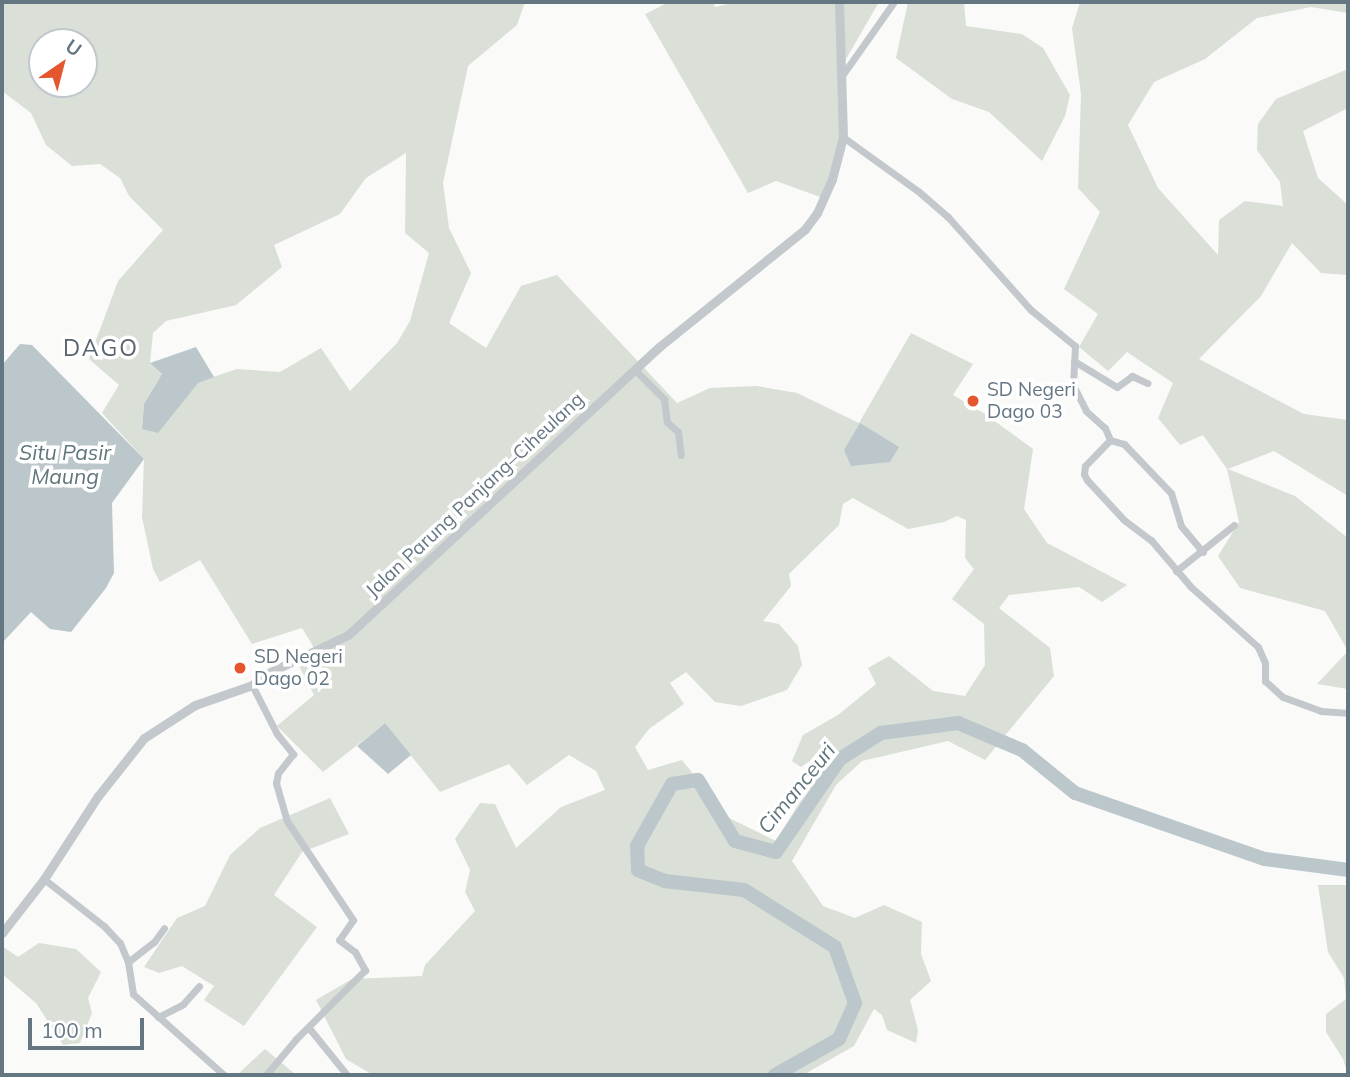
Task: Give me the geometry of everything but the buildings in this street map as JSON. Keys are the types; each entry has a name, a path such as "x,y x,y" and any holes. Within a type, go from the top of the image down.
{"street":[{"name":"Jalan Parung Panjang–Ciheulang","path":"2,933 44,879 98,796 144,738 195,705 252,685 264,675 348,635 659,347 806,229 817,213 832,179 843,136 839,2"},
{"path":"841,77 894,2"},
{"path":"843,136 918,191 948,217 1031,310 1075,346 1073,385 1076,394 1111,440 1124,444 1171,493 1181,526 1203,552"},
{"path":"1074,361 1116,387 1132,376 1147,383"},
{"path":"636,371 664,399 667,422 678,432 681,455"},
{"path":"1111,440 1088,460 1084,474 1124,520 1151,540 1176,571 1258,647 1265,663 1265,681 1283,697 1321,711 1348,713"},
{"path":"1176,571 1234,525"},
{"path":"252,685 277,734 293,754 278,773 276,783 287,821 353,920 339,940 355,952 365,970 265,1075"},
{"path":"44,879 104,926 120,943 128,962 133,994 223,1075"},
{"path":"128,962 154,942 164,928"},
{"path":"158,1017 183,1004 199,986"},
{"path":"309,1028 347,1075"}],"shaded area":[{"path":"2,2 525,2 517,25 468,66 443,183 449,228 471,273 449,323 486,348 521,286 557,275 677,403 710,388 756,386 797,393 859,423 911,333 973,364 953,395 985,414 1033,449 1024,509 1047,543 1127,585 1102,602 1079,587 1009,595 999,608 1050,648 1054,676 985,760 948,741 862,761 836,785 792,861 823,906 855,918 884,905 922,922 921,954 931,981 910,1000 918,1030 916,1043 887,1030 882,1015 874,1009 854,1046 803,1075 373,1075 346,1059 316,1000 352,979 422,976 425,965 475,911 465,892 470,870 455,839 480,803 495,804 516,848 561,807 605,790 596,771 569,755 527,785 509,764 440,792 385,723 323,772 277,726 314,695 297,662 316,651 302,628 252,644 200,560 160,582 153,569 142,517 144,459 102,413 119,385 89,359 118,281 163,230 129,196 120,178 100,164 72,166 46,145 31,113 2,91","holes":["406,153 405,233 429,253 410,321 397,343 350,391 321,348 280,372 237,369 198,382 178,405 142,429 144,404 162,374 150,363 153,333 166,321 236,305 282,267 274,245 340,214 366,178","853,498 908,529 944,522 957,516 966,520 965,558 974,569 952,599 984,624 985,665 965,696 933,691 889,656 868,668 876,684 838,715 803,735 792,761 801,767 816,757 823,764 776,841 727,817 682,760 648,770 635,747 649,729 684,704 670,683 686,672 715,702 741,706 787,690 802,665 798,646 779,624 763,621 791,586 789,574 839,525 843,504"]},
{"path":"669,2 713,2 715,7 736,2 879,2 842,66 844,133 823,198 776,181 748,193 645,14"},
{"path":"908,2 964,2 966,26 1022,34 1043,48 1070,95 1065,116 1042,161 989,112 952,99 896,58"},
{"path":"1080,2 1348,2 1348,13 1311,7 1257,18 1205,59 1154,82 1128,125 1158,188 1218,255 1219,220 1245,201 1283,206 1280,182 1257,150 1258,124 1276,99 1348,69 1348,108 1303,131 1318,178 1348,205 1348,275 1321,273 1292,243 1261,296 1199,359 1304,414 1348,420 1348,496 1274,451 1228,469 1295,496 1348,538 1348,651 1325,611 1240,588 1218,556 1239,522 1227,469 1203,435 1180,445 1158,418 1173,383 1127,352 1108,371 1079,347 1098,314 1064,289 1100,212 1078,188 1081,94 1072,28"},
{"path":"1348,651 1348,689 1317,684"},
{"path":"330,798 349,834 302,852 274,895 317,927 244,1026 204,1000 214,986 182,966 159,973 144,967 177,918 205,906 230,855 260,828"},
{"path":"1318,885 1348,885 1348,1075 1343,1059 1326,1032 1326,1014 1346,999 1344,978 1328,952"},
{"path":"39,943 76,949 101,972 88,998 92,1013 80,1043 63,1045 36,1003 2,974 2,946 18,957"},
{"path":"265,1049 296,1075 237,1075"}],"water":[{"name":"Situ Pasir Maung","path":"20,344 32,345 144,459 112,503 114,573 106,588 71,632 50,629 31,612 3,642 2,648 2,365"},
{"path":"196,347 214,377 198,383 158,433 142,429 144,404 162,374 150,363"},
{"path":"860,423 899,447 890,462 851,466 844,450"},
{"path":"385,723 411,755 388,774 357,746"}],"waterway":[{"name":"Cimanceuri","path":"775,1075 839,1039 855,1003 835,947 744,890 665,881 638,870 637,846 672,784 698,780 735,841 776,852 840,759 881,733 958,723 1022,750 1075,793 1265,859 1348,870"}],"place":[{"name":"SD Negeri Dago 03","path":"973,401"},
{"name":"SD Negeri Dago 02","path":"240,668"}],"district":[{"name":"DAGO","path":"101,348"}]}
